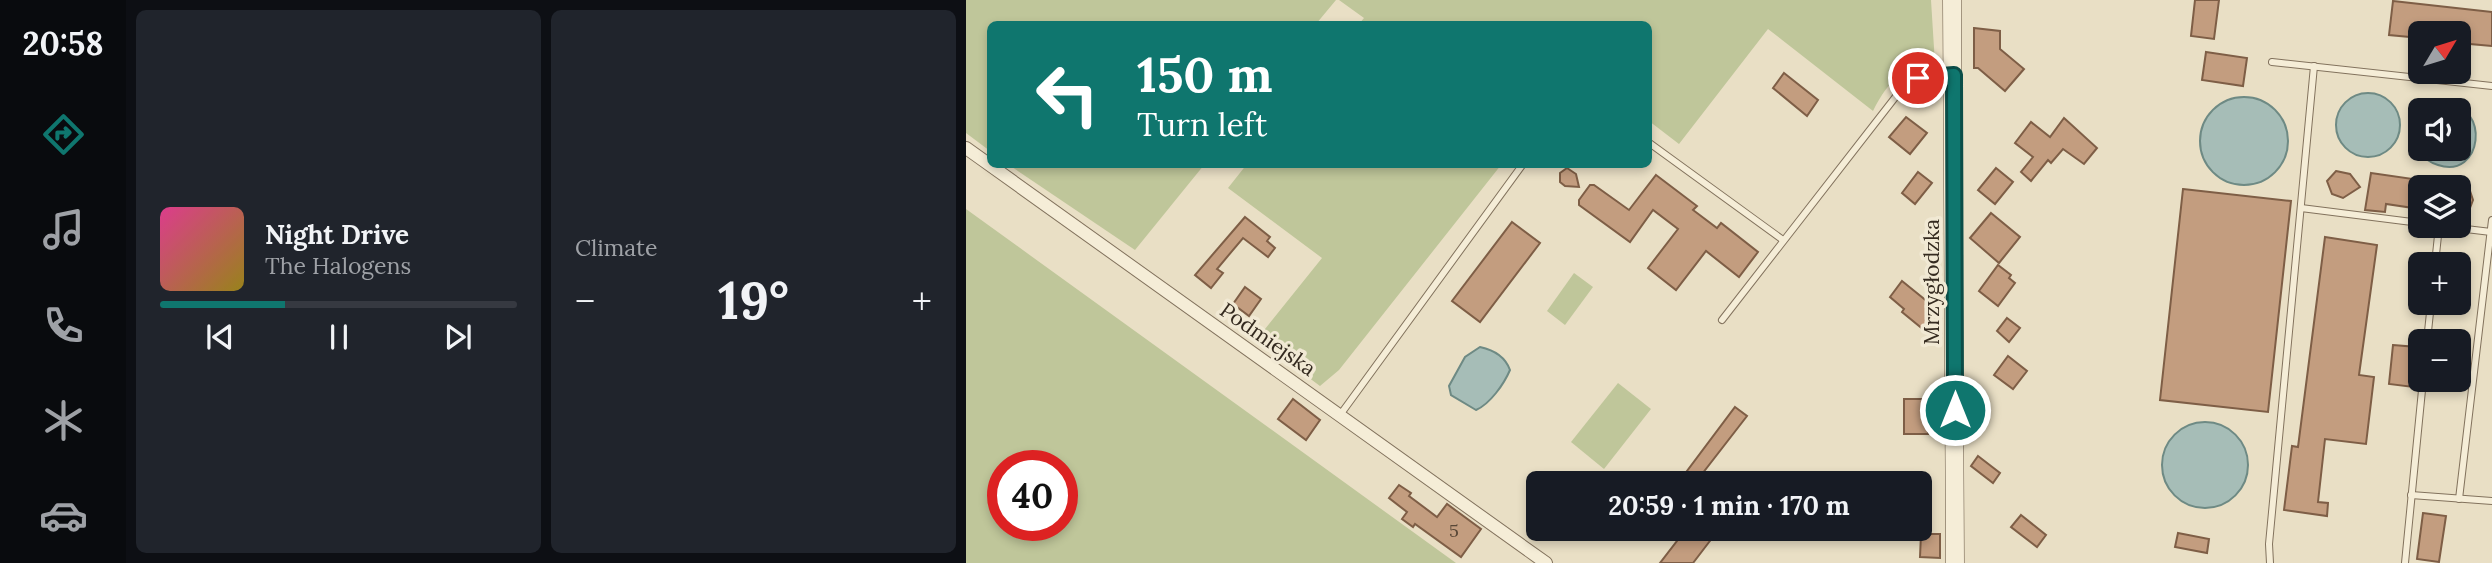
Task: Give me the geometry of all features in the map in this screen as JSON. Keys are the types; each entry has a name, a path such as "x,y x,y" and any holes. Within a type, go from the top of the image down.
{"street":[{"name":"Mrzygłodzka","path":"1952,0 1955,563"},
{"name":"Podmiejska","path":"966,148 987,163"},
{"name":"Podmiejska","path":"994,168 1546,563"}],"lane":[{"path":"2272,62 2492,86"},
{"path":"2270,563 2269,544 2314,66"},
{"path":"1722,320 1904,86 1918,78 1954,75"},
{"path":"1652,145 1783,240"},
{"path":"1340,415 1520,168"},
{"path":"2301,208 2408,221"},
{"path":"2459,499 2489,276 2492,220"},
{"path":"2471,230 2491,232"},
{"path":"2405,563 2422,392"},
{"path":"2411,495 2492,501"}],"green space":[{"path":"966,0 1336,0 1318,21 987,21 987,149 966,133"},
{"path":"1339,0 1931,0 1935,64 1897,78 1873,111 1768,29 1679,144 1652,123 1652,21 1362,21 1364,18"},
{"path":"1013,168 1202,168 1135,250"},
{"path":"1244,168 1499,168 1339,370 1320,386 1257,339 1322,258 1228,188"},
{"path":"966,209 1456,563 966,563"},
{"path":"1574,273 1593,287 1565,325 1547,311"},
{"path":"1618,383 1651,409 1604,469 1571,442"}],"water":[{"path":"2368,93 2391,102 2400,125 2391,148 2368,157 2345,148 2336,125 2345,102"},
{"path":"2244,97 2261,101 2275,110 2284,124 2288,141 2284,158 2275,172 2261,181 2244,185 2227,181 2213,172 2204,158 2200,141 2204,124 2213,110 2227,101"},
{"path":"2471,118 2476,140 2471,154"},
{"path":"2430,161 2465,161 2453,167"},
{"path":"1480,347 1498,354 1510,370 1496,393 1476,410 1451,395 1449,386 1465,357"},
{"path":"2197,422 2213,422 2236,434 2245,448 2248,465 2245,482 2236,496 2213,508 2197,508 2181,501 2169,489 2162,473 2162,457 2169,441 2181,429"}],"building":[{"path":"2195,0 2219,0 2214,39 2191,36"},
{"path":"2393,1 2492,12 2492,46 2471,44 2471,21 2408,21 2408,37 2389,35"},
{"path":"1974,28 2000,31 2000,49 2024,69 2005,91 1978,68 1974,68"},
{"path":"2206,52 2247,58 2243,86 2202,80"},
{"path":"1784,73 1818,100 1807,116 1773,88"},
{"path":"1906,117 1927,133 1910,154 1889,137"},
{"path":"2064,118 2097,148 2084,164 2063,149 2051,163 2048,160 2031,181 2021,172 2033,157 2015,143 2031,122 2050,137"},
{"path":"1567,168 1576,174 1579,187 1565,186 1560,182 1560,173"},
{"path":"1996,168 2013,182 1995,204 1978,190"},
{"path":"2336,171 2350,174 2360,187 2343,198 2332,194 2327,181"},
{"path":"1918,172 1932,183 1915,204 1902,193"},
{"path":"2371,173 2408,178 2408,207 2386,204 2385,212 2365,210"},
{"path":"1656,175 1697,206 1693,210 1717,228 1721,223 1758,252 1739,277 1706,251 1676,290 1648,268 1678,229 1653,210 1630,242 1579,205 1579,200 1590,185 1594,185 1629,210"},
{"path":"2183,189 2291,201 2268,412 2160,400"},
{"path":"1991,213 2020,237 1999,263 1970,238"},
{"path":"1245,217 1270,237 1267,241 1275,248 1268,257 1243,238 1217,269 1223,273 1211,288 1195,275"},
{"path":"1512,222 1540,243 1480,322 1452,301"},
{"path":"2325,237 2377,245 2359,375 2374,377 2366,444 2325,439 2318,502 2328,503 2327,516 2284,510 2292,446 2298,447"},
{"path":"1998,265 2011,275 2009,278 2015,283 1998,306 1979,291"},
{"path":"1902,281 1939,311 1924,330 1902,312 1904,309 1890,297"},
{"path":"1245,287 1261,299 1249,316 1233,304"},
{"path":"2007,318 2020,328 2009,342 1997,331"},
{"path":"2393,345 2408,346 2408,386 2389,384"},
{"path":"2008,356 2027,371 2013,389 1994,375"},
{"path":"1293,399 1320,420 1306,440 1278,419"},
{"path":"1904,399 1928,399 1928,434 1904,434"},
{"path":"1735,407 1747,416 1704,471 1687,471"},
{"path":"1978,456 2000,473 1993,483 1971,466"},
{"path":"1399,485 1437,517 1447,504 1481,529 1461,557 1415,524 1413,527 1402,519 1407,512 1389,498"},
{"path":"2423,513 2446,516 2439,562 2417,559"},
{"path":"2021,515 2046,535 2037,547 2011,527"},
{"path":"2178,533 2209,539 2207,553 2175,547"},
{"path":"1932,534 1940,534 1940,558 1920,557 1921,541 1932,541"},
{"path":"1677,541 1710,541 1693,563 1660,563"}],"route":[{"path":"1918,78 1954,75 1955,410"}]}
